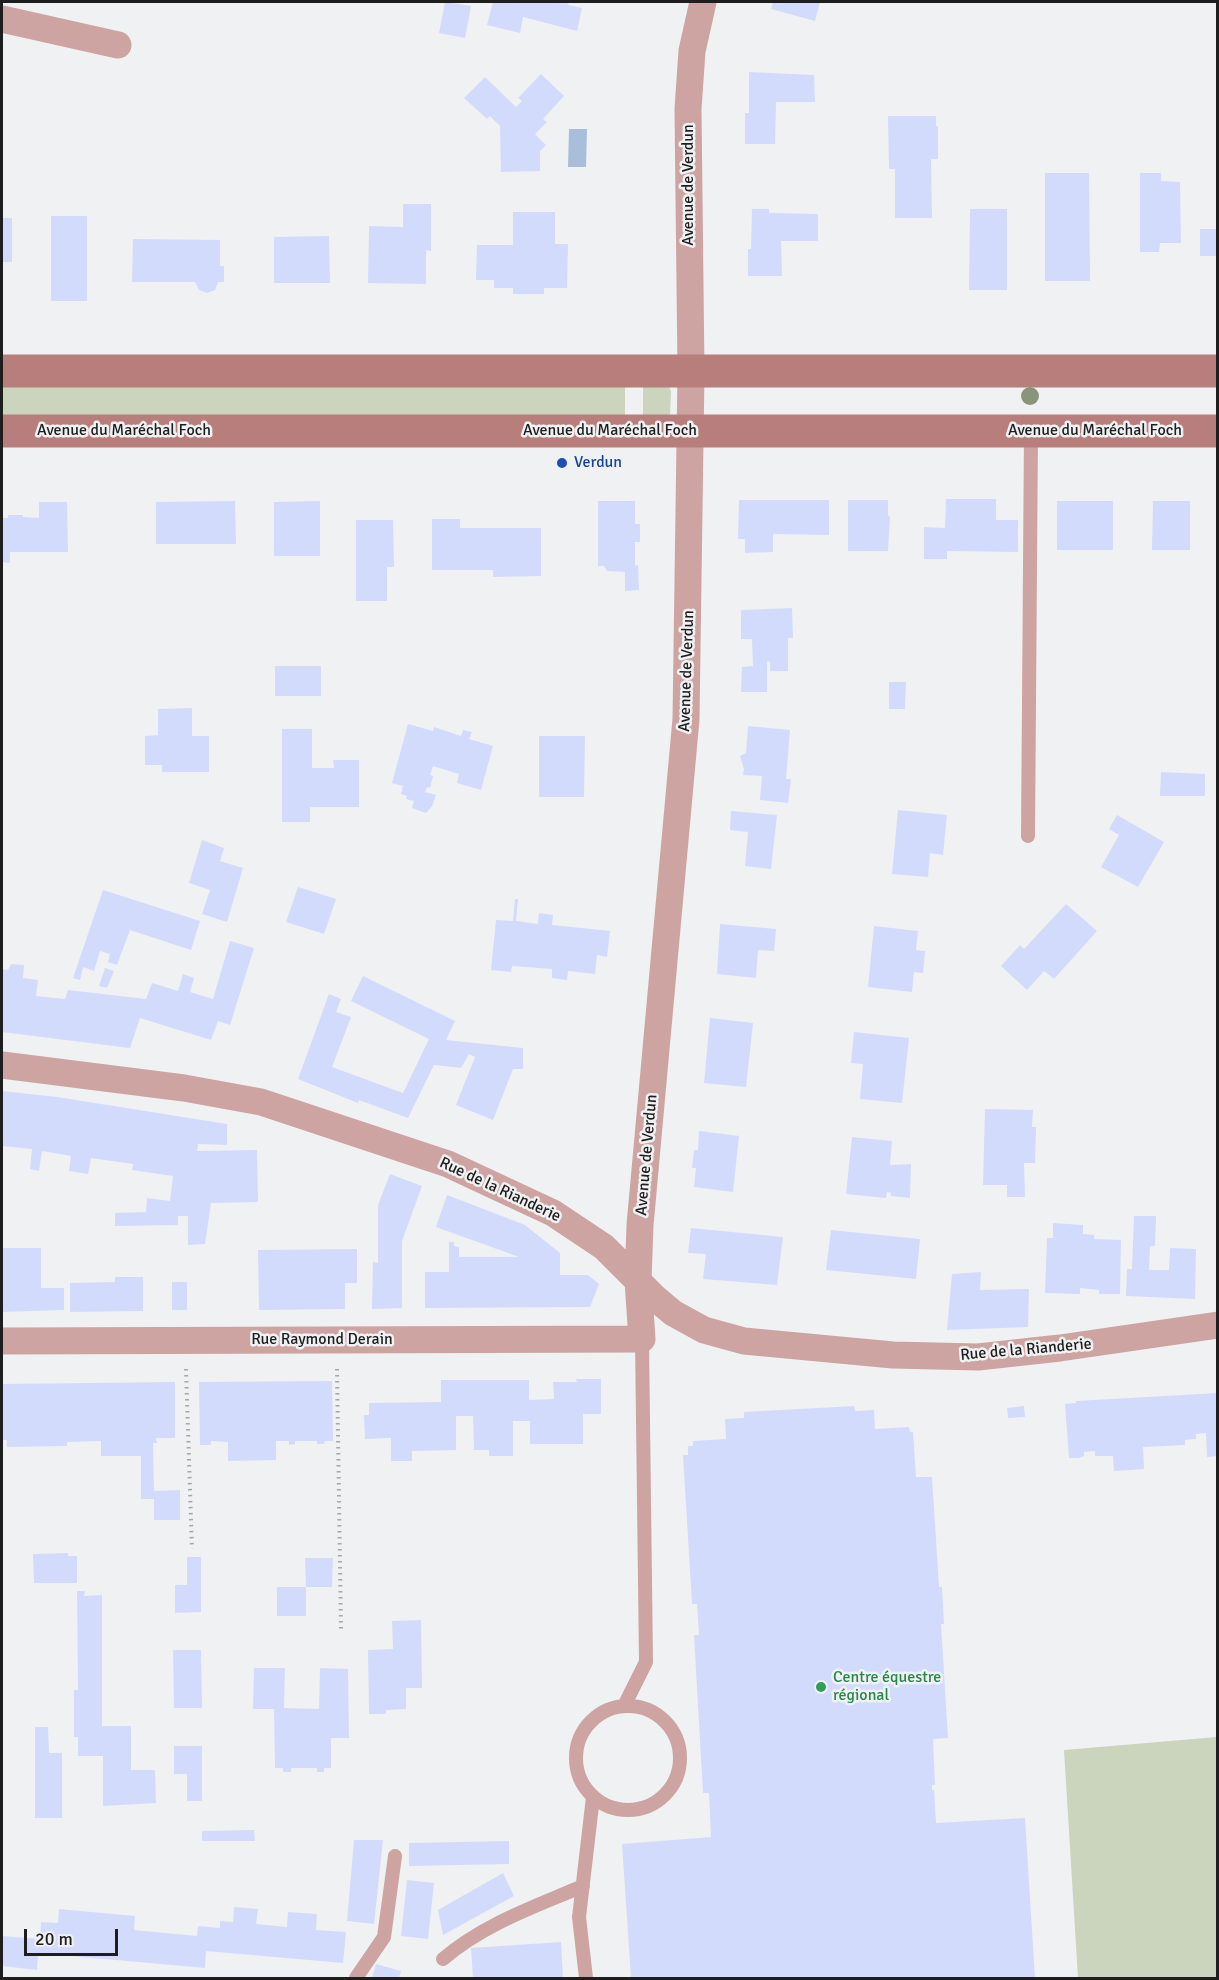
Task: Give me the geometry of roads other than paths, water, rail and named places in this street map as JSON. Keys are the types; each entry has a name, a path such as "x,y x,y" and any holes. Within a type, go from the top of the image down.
{"main road":[{"path":"2,372 1218,371"},
{"name":"Avenue du Maréchal Foch","path":"2,431 1218,431"}],"street":[{"name":"Avenue de Verdun","path":"642,1339 638,1281 640,1225 686,719 691,372 688,109 692,51 703,2"},
{"path":"2,20 118,45"},
{"name":"Rue de la Rianderie","path":"2,1065 184,1088 261,1102 448,1164 553,1213 604,1247 673,1313 704,1330 724,1337 744,1341 892,1355 978,1357 1218,1325"},
{"name":"Rue Raymond Derain","path":"2,1341 642,1339"}],"lane":[{"path":"1028,836 1031,432"},
{"path":"624,1706 646,1662 642,1339"},
{"path":"624,1706 642,1708 657,1715 669,1727 677,1742 680,1759 677,1775 669,1790 656,1802 641,1809 624,1811 607,1806 593,1797 582,1784 576,1767 576,1750 582,1733 593,1720 607,1710 624,1706"},
{"path":"586,1978 579,1917 593,1797"},
{"path":"356,1978 384,1937 395,1856"},
{"path":"443,1959 462,1943 493,1925 583,1886"}],"water":[{"path":"569,129 587,129 586,167 568,167"}],"place":[{"name":"Verdun","path":"562,463"},
{"name":"Centre équestre régional","path":"821,1687"}]}
